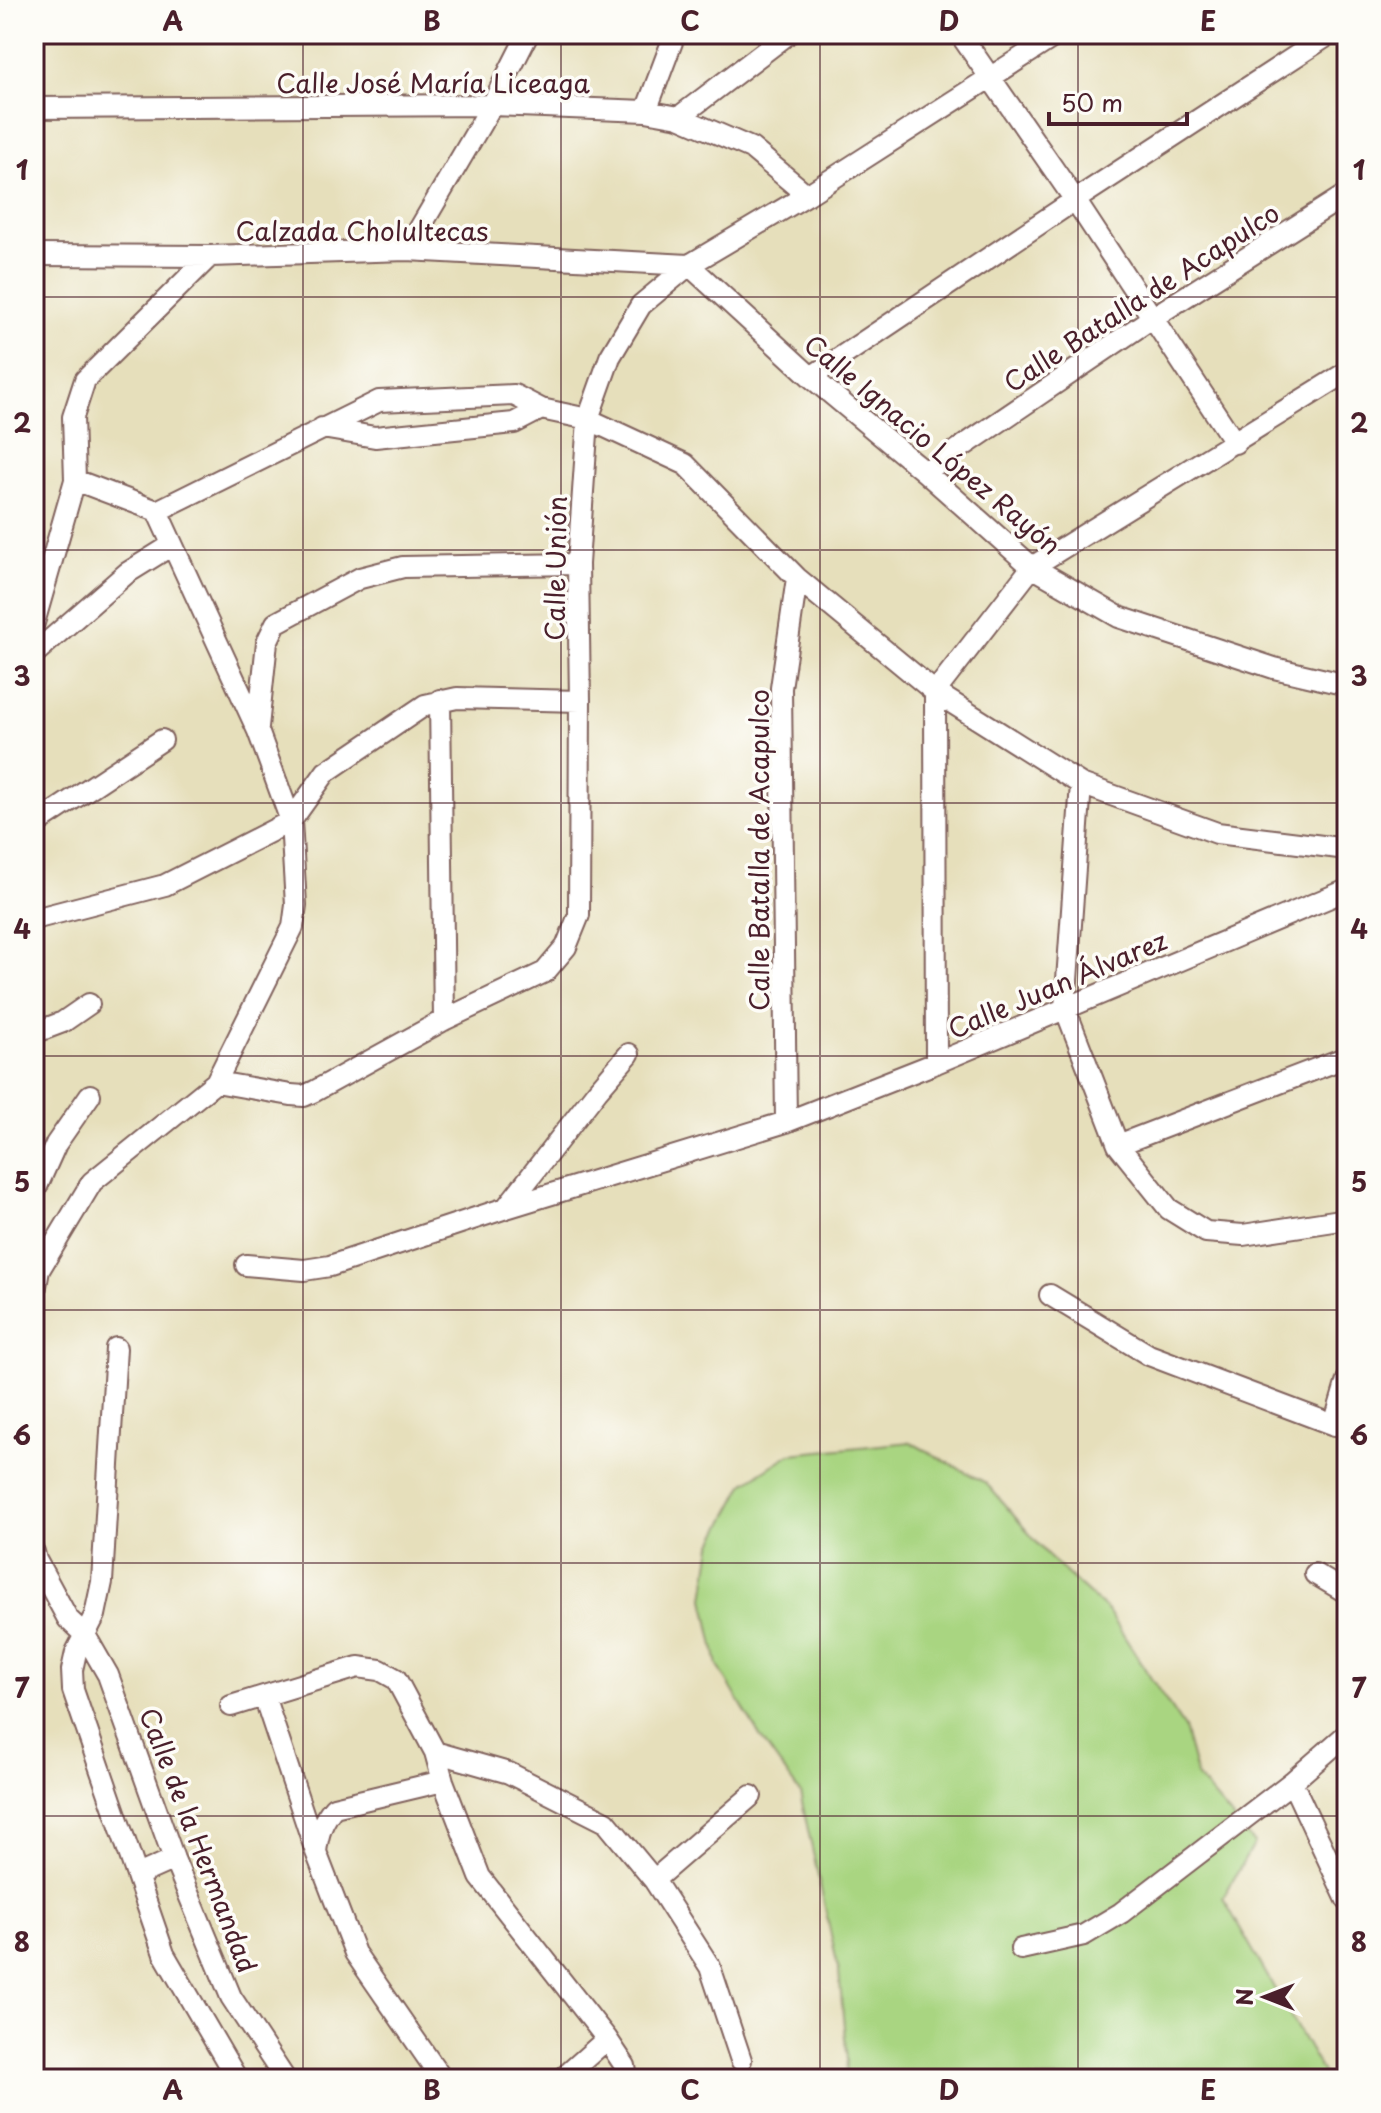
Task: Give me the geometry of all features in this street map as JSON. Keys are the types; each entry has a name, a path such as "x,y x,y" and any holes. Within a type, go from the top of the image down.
{"street":[{"path":"407,250 492,105 528,34"},
{"path":"646,111 675,34"},
{"path":"679,117 788,34"},
{"path":"960,34 1075,200 1235,443"},
{"name":"Calle Unión","path":"216,1082 304,1096 444,1020 545,972 566,947 579,915 578,564 588,419 610,357 641,305 689,265 807,195 1058,34"},
{"path":"811,377 1330,34"},
{"name":"Calle José María Liceaga","path":"34,108 492,105 646,111 679,117 751,148 807,195"},
{"name":"Calle Batalla de Acapulco","path":"925,472 1152,318 1347,194"},
{"name":"Calzada Cholultecas","path":"34,255 210,256 407,250 689,265"},
{"path":"34,623 75,480 73,417 85,380 210,256"},
{"name":"Calle Ignacio López Rayón","path":"689,265 811,377 1032,567 1119,617 1274,668 1347,685"},
{"path":"936,1063 935,692 1032,567 1347,372"},
{"path":"157,511 379,401 514,395 541,409 588,419 685,464 797,578 935,692 1081,784 1217,833 1347,849"},
{"path":"322,428 375,437 514,423 541,409"},
{"path":"34,1297 37,1269 92,1182 216,1082 293,927 296,890 291,821 258,731 157,511 75,480"},
{"path":"34,654 127,573 172,545"},
{"path":"258,731 267,642 276,623 360,578 403,567 578,564"},
{"name":"Calle Batalla de Acapulco","path":"786,1122 781,688 797,578"},
{"path":"34,919 165,885 291,821 326,772 425,705 457,698 580,701"},
{"path":"440,700 444,1020"},
{"path":"34,823 162,740"},
{"path":"1081,784 1065,1008 1118,1145 1169,1209 1206,1232 1243,1235 1347,1219"},
{"name":"Calle Juan Álvarez","path":"246,1265 316,1270 786,1122 936,1063 1347,890"},
{"path":"34,1033 63,1022 89,1004"},
{"path":"506,1208 563,1132 629,1054"},
{"path":"1118,1145 1347,1057"},
{"path":"34,1193 56,1144 90,1095"},
{"path":"1050,1295 1149,1355 1334,1425 1347,1380"},
{"path":"116,1348 102,1582 95,1615 76,1652 72,1670 73,1690 164,1954 237,2079"},
{"name":"Calle de la Hermandad","path":"34,1552 68,1619 85,1635 108,1675 174,1859 231,1997 285,2079"},
{"path":"1315,1574 1347,1593"},
{"path":"231,1706 358,1667 380,1670 396,1679 435,1752 480,1877 607,2039 625,2066 627,2079"},
{"path":"264,1696 316,1852 355,1953 442,2079"},
{"path":"1021,1949 1084,1935 1121,1913 1292,1782 1347,1734"},
{"path":"435,1752 509,1773 606,1822 654,1880 710,1967 741,2060"},
{"path":"316,1852 318,1834 334,1807 443,1781"},
{"path":"1292,1782 1347,1900"},
{"path":"654,1880 751,1796"},
{"path":"138,1875 174,1859"},
{"path":"562,2079 607,2039"}],"green space":[{"path":"910,1442 986,1483 1051,1559 1108,1611 1184,1728 1197,1777 1254,1843 1223,1898 1326,2079 846,2079 839,1972 800,1793 761,1738 718,1666 704,1598 712,1545 745,1483 790,1454"}]}
